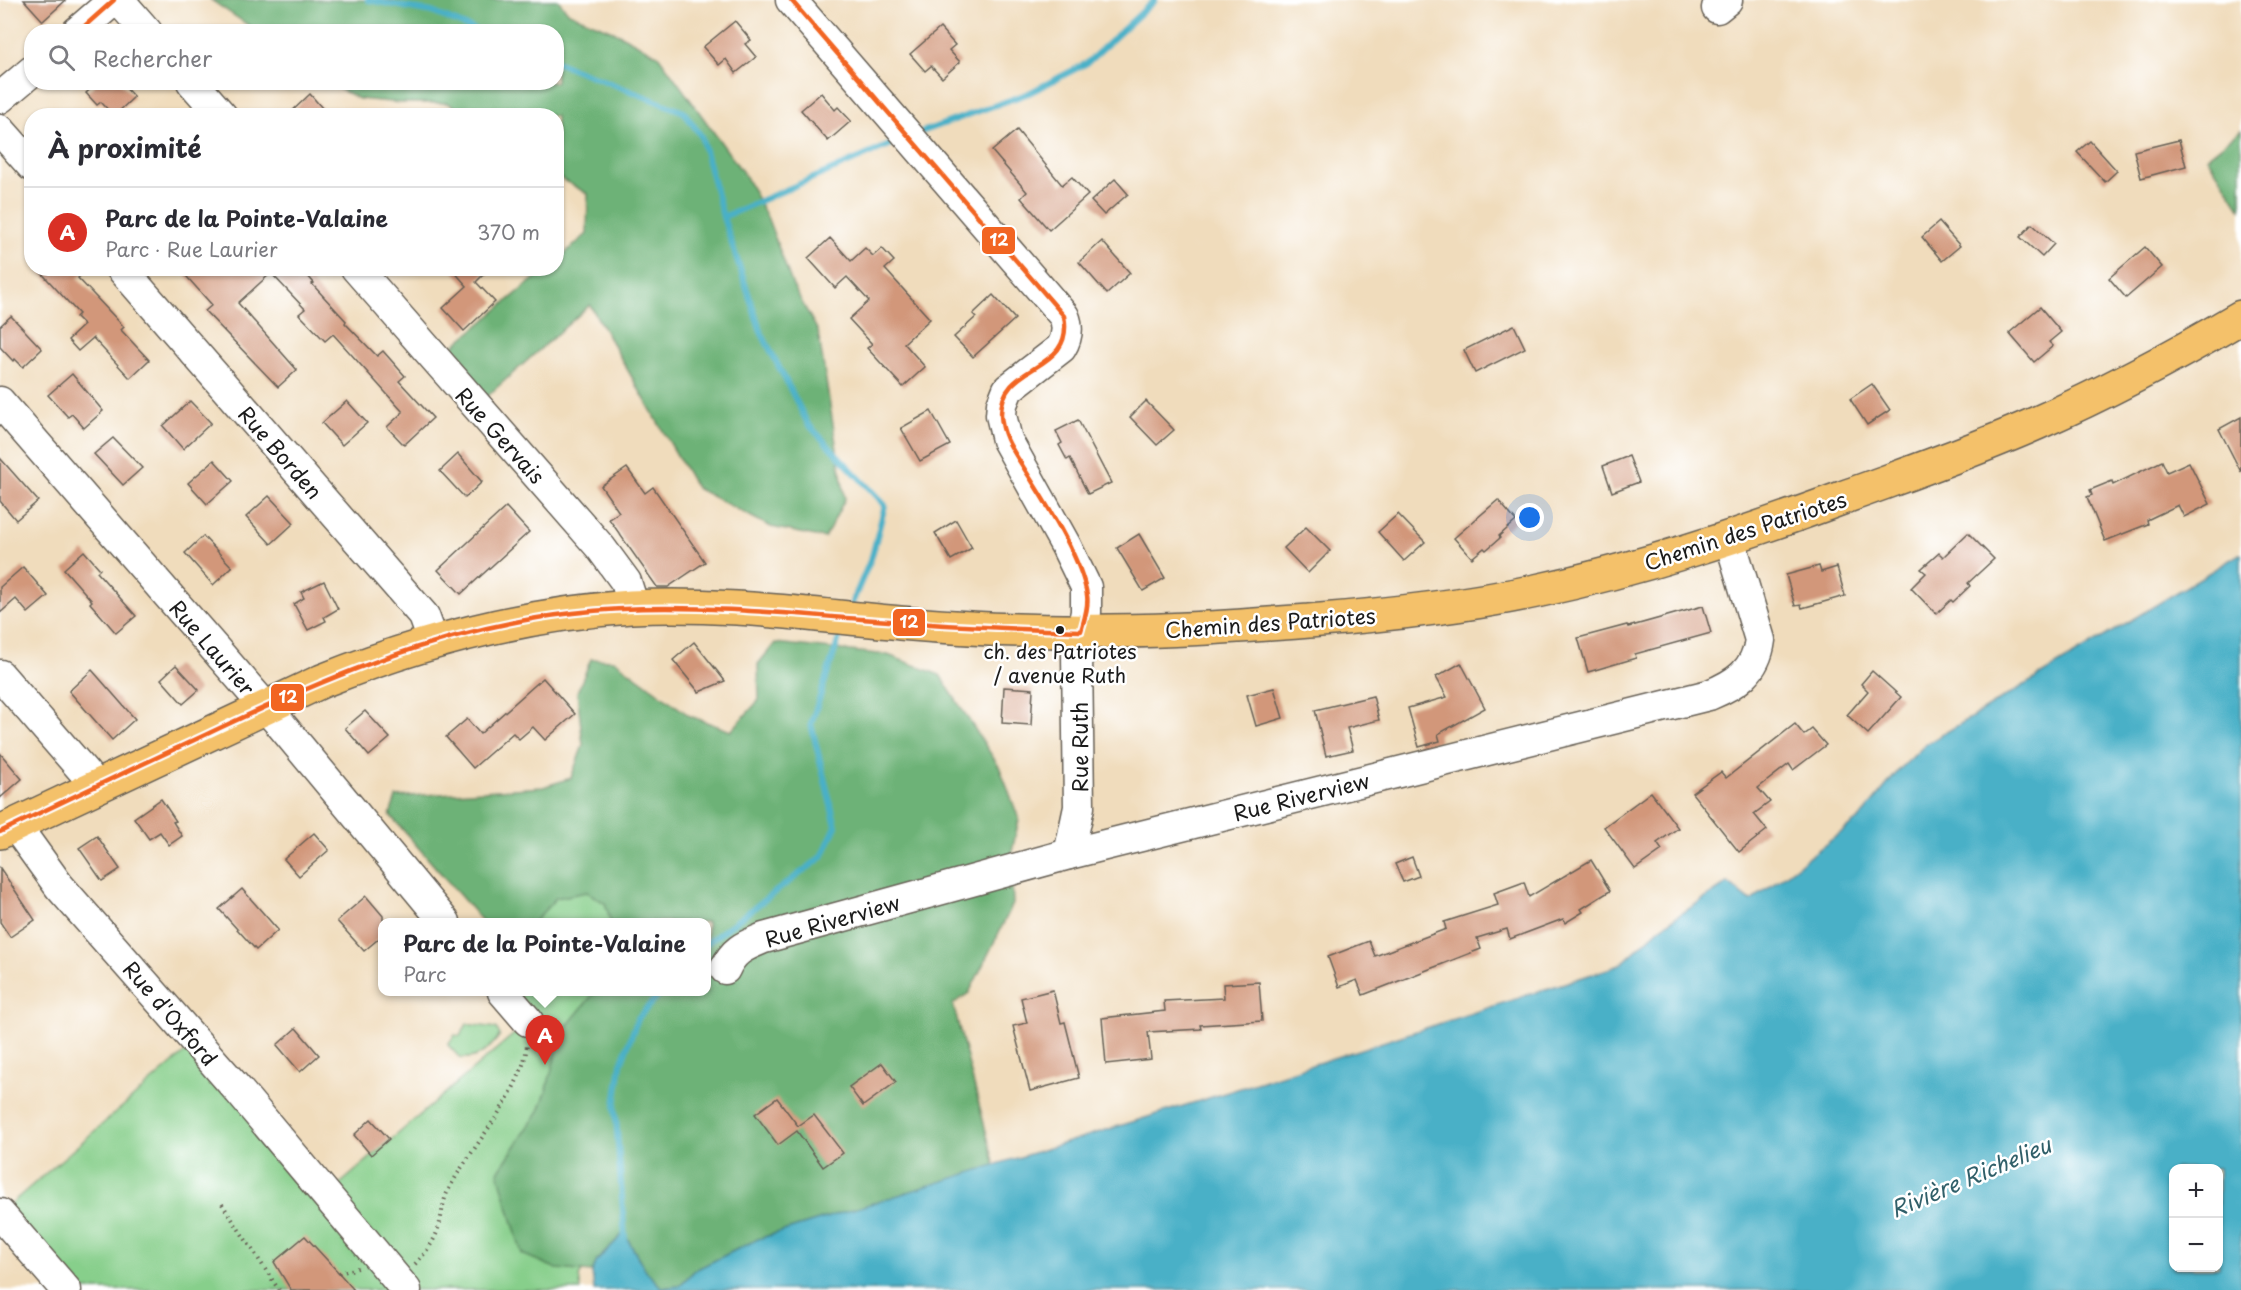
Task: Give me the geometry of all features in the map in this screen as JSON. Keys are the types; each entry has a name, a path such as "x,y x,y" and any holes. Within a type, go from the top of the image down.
{"main road":[{"name":"Chemin des Patriotes","path":"7,829 265,706 366,663 433,641 540,617 634,607 708,607 968,627 1081,631 1227,627 1430,609 1523,594 1590,578 1729,537 1857,493 2038,423 2149,369 2241,317"}],"street":[{"path":"87,24 117,0 140,24"},
{"name":"Rue Ruth","path":"790,0 1064,316 1067,324 1067,334 1061,348 1008,389 1002,404 1001,415 1002,427 1007,440 1086,587 1087,606 1077,654 1080,787 1069,854"},
{"path":"0,98 24,77"},
{"path":"199,90 215,108"},
{"path":"0,130 24,157"},
{"name":"Rue Borden","path":"128,276 424,616 433,641"},
{"name":"Rue Gervais","path":"363,276 601,548 626,582 634,607"},
{"name":"Rue Laurier","path":"0,402 265,706 442,918"},
{"name":"Rue Riverview","path":"725,969 731,955 744,946 764,938 1069,854 1709,695 1740,679 1759,651 1760,640 1729,537"},
{"path":"0,675 86,774 93,788"},
{"name":"Rue d'Oxford","path":"7,829 239,1091 402,1286"},
{"path":"506,996 528,1021"},
{"path":"0,1214 66,1290"}],"path":[{"path":"402,1286 426,1252 438,1230 446,1195 510,1093 526,1054 528,1021"},
{"path":"222,1204 279,1290"}],"green space":[{"path":"211,0 558,0 569,13 615,32 658,55 746,177 768,219 793,286 818,331 845,499 825,538 771,527 696,488 590,305 484,399 445,353 538,276 564,276 564,254 587,234 588,194 564,180 564,108 456,108 448,103 401,103 359,99 342,90 564,90 564,24 247,24"},
{"path":"2241,130 2241,209 2207,157"},
{"path":"775,643 888,655 940,675 1000,768 1019,819 1011,856 1013,904 969,993 953,1004 995,1166 758,1239 695,1270 679,1286 662,1288 646,1271 624,1233 597,1261 592,1272 557,1269 522,1254 498,1172 539,1111 561,1033 592,996 711,996 711,918 610,918 605,903 587,892 556,898 538,918 480,918 390,815 396,797 543,787 571,778 583,745 577,692 591,659 614,660 690,716 731,731 759,700 758,664"},
{"path":"560,866 634,918 495,918"},
{"path":"506,996 646,996 610,1229 579,1276 581,1290 80,1290 7,1207 198,1041 327,1195 528,1022"},
{"path":"467,1024 496,1028 500,1035 492,1045 478,1055 460,1058 448,1045 455,1035 460,1036"}],"water":[{"name":"Rivière Richelieu","path":"2241,553 2241,1290 594,1290 592,1272 597,1261 624,1233 646,1271 662,1288 679,1286 695,1270 758,1239 1247,1086 1620,965 1661,927 1728,883 1751,901 1860,818 1899,770 1926,744"}],"building":[{"path":"24,0 66,0 43,21"},
{"path":"735,21 751,40 745,44 756,57 736,73 726,59 719,65 703,47"},
{"path":"940,28 955,45 949,50 960,62 942,78 931,66 925,71 910,54"},
{"path":"89,90 127,90 134,97 122,108 107,108 101,102 97,105 86,93"},
{"path":"821,93 835,110 838,107 851,121 828,141 801,110"},
{"path":"310,94 322,108 295,108"},
{"path":"1017,130 1062,185 1072,177 1088,195 1049,230 1021,198 1027,192 992,151"},
{"path":"2179,140 2186,166 2141,178 2134,151"},
{"path":"2090,141 2117,171 2105,182 2077,152"},
{"path":"1115,179 1128,194 1104,215 1091,201"},
{"path":"1939,222 1960,246 1942,261 1922,237"},
{"path":"2032,224 2054,244 2042,257 2020,237"},
{"path":"830,238 851,261 865,248 873,256 882,248 894,261 885,269 930,319 904,343 925,367 903,387 867,348 872,344 849,319 869,301 847,277 835,288 808,258"},
{"path":"1102,241 1130,273 1107,294 1079,262"},
{"path":"2145,247 2162,267 2126,298 2109,278"},
{"path":"44,276 80,276 78,278 124,327 121,330 149,360 130,378 93,338 78,351 68,340 84,325 76,317 79,314"},
{"path":"186,276 268,276 238,303 297,370 278,387 205,311 212,305"},
{"path":"274,276 308,276 314,283 312,284 346,321 345,323 377,356 383,351 405,376 399,381 433,418 404,445 387,427 403,412 333,334 325,341 299,314 305,309"},
{"path":"458,276 482,276 476,282 495,302 464,331 443,308 467,286"},
{"path":"993,295 1015,319 973,357 954,337 976,317 973,314"},
{"path":"2040,307 2061,332 2049,342 2053,346 2034,362 2009,333"},
{"path":"11,316 42,349 23,367 15,359 13,361 0,347 0,326"},
{"path":"1514,325 1525,348 1475,373 1464,350"},
{"path":"72,374 103,411 84,428 72,414 68,417 48,395"},
{"path":"1872,384 1890,410 1867,425 1850,399"},
{"path":"190,401 211,423 183,449 163,426"},
{"path":"347,401 367,423 342,445 322,423"},
{"path":"1146,401 1174,430 1157,445 1130,417"},
{"path":"931,411 950,445 920,461 901,428"},
{"path":"2241,417 2241,472 2219,429"},
{"path":"1078,420 1111,483 1088,494 1070,458 1067,460 1059,445 1062,443 1056,431"},
{"path":"113,438 142,468 123,485 94,454"},
{"path":"458,454 482,482 465,498 440,471"},
{"path":"1629,456 1639,482 1612,492 1603,466"},
{"path":"0,458 38,501 16,520 0,501"},
{"path":"214,460 233,481 207,504 188,483"},
{"path":"2162,461 2167,472 2189,462 2210,504 2184,517 2178,505 2147,520 2148,524 2105,541 2087,497 2092,495 2090,490 2112,481 2113,485"},
{"path":"627,468 645,493 653,487 705,562 668,587 657,587 609,519 619,512 601,486"},
{"path":"269,496 294,523 271,544 246,517"},
{"path":"1498,500 1516,521 1486,550 1484,548 1472,558 1454,538"},
{"path":"506,507 529,532 461,594 438,570"},
{"path":"1398,514 1425,542 1404,561 1378,532"},
{"path":"956,520 972,548 951,560 935,533"},
{"path":"1306,527 1330,551 1308,573 1284,548"},
{"path":"1968,533 1994,559 1968,583 1970,586 1936,614 1911,588 1926,573 1921,569 1939,553 1943,557"},
{"path":"1139,534 1165,578 1143,591 1117,548"},
{"path":"203,536 232,567 213,585 185,553"},
{"path":"84,551 100,569 97,572 136,616 116,633 64,569"},
{"path":"1819,566 1821,572 1837,567 1845,596 1802,608 1801,605 1795,606 1786,575"},
{"path":"23,567 48,596 28,613 16,599 0,613 0,587"},
{"path":"324,581 338,609 324,617 326,621 308,630 294,604 304,598 301,592"},
{"path":"1703,606 1711,633 1635,654 1636,658 1588,672 1578,638"},
{"path":"694,642 725,681 699,692 673,660"},
{"path":"1461,663 1485,708 1438,734 1440,741 1419,747 1408,708 1447,697 1436,677"},
{"path":"176,665 199,690 183,704 161,679"},
{"path":"92,670 135,719 112,740 69,691"},
{"path":"1872,671 1901,697 1868,734 1847,715 1868,691 1861,684"},
{"path":"543,678 575,714 545,740 533,727 519,739 513,733 473,768 446,737 467,719 480,734"},
{"path":"1004,687 1033,689 1031,725 1002,723"},
{"path":"1274,688 1283,718 1256,726 1247,695"},
{"path":"1373,696 1379,720 1347,728 1353,750 1326,756 1315,710"},
{"path":"365,711 390,738 369,756 345,728"},
{"path":"1795,724 1804,735 1812,729 1826,745 1793,770 1789,764 1758,788 1770,802 1754,814 1767,830 1739,852 1692,793 1721,772 1726,778"},
{"path":"0,753 22,779 0,798"},
{"path":"1651,792 1678,828 1657,843 1662,850 1635,869 1604,827"},
{"path":"161,799 176,821 173,822 182,836 169,845 160,832 149,839 134,818"},
{"path":"314,833 329,850 299,876 284,859"},
{"path":"97,836 120,869 102,881 79,848"},
{"path":"1412,857 1419,876 1403,882 1395,864"},
{"path":"1591,860 1610,891 1581,909 1583,912 1565,923 1563,919 1510,939 1507,929 1477,938 1481,949 1363,995 1357,980 1339,987 1328,957 1369,941 1375,956 1446,929 1444,922 1498,905 1494,893 1524,882 1529,897"},
{"path":"0,868 35,920 10,937 0,922"},
{"path":"242,889 278,930 256,950 219,909"},
{"path":"366,896 383,916 383,918 378,918 378,939 364,951 337,921"},
{"path":"1259,982 1262,1021 1200,1025 1201,1029 1148,1032 1151,1059 1106,1064 1102,1018 1165,1011 1164,1001 1224,998 1223,984"},
{"path":"1053,990 1061,1023 1065,1022 1079,1078 1030,1091 1013,1026 1027,1023 1021,998"},
{"path":"296,1028 319,1055 300,1072 277,1045"},
{"path":"882,1063 896,1082 863,1106 849,1087"},
{"path":"777,1098 798,1126 814,1115 843,1153 823,1167 797,1131 778,1145 755,1114"},
{"path":"371,1119 389,1139 371,1155 354,1135"},
{"path":"305,1236 354,1290 291,1290 274,1262"}],"waterway":[{"path":"368,0 432,12 461,24"},
{"path":"916,134 1029,93 1087,63 1155,0"},
{"path":"564,65 684,112 701,136 723,217 761,332 808,424 885,505 872,556 850,608"},
{"path":"723,217 901,140"},
{"path":"711,940 822,857 836,826 811,724 842,629"},
{"path":"625,1239 615,1105 621,1064 638,1018 657,996"}],"transit line":[{"name":"12","path":"87,24 114,0"},
{"name":"12","path":"0,832 249,714 338,676 430,643 524,620 609,610 681,608 1081,631 1086,613 1087,595 1077,563 1060,528 1008,442 1001,415 1004,398 1012,385 1023,375 1049,359 1059,348 1064,335 1064,316 791,0"}],"place":[{"name":"ch. des Patriotes / avenue Ruth","path":"1060,630"},
{"name":"Parc de la Pointe-Valaine","path":"545,1065"}]}
